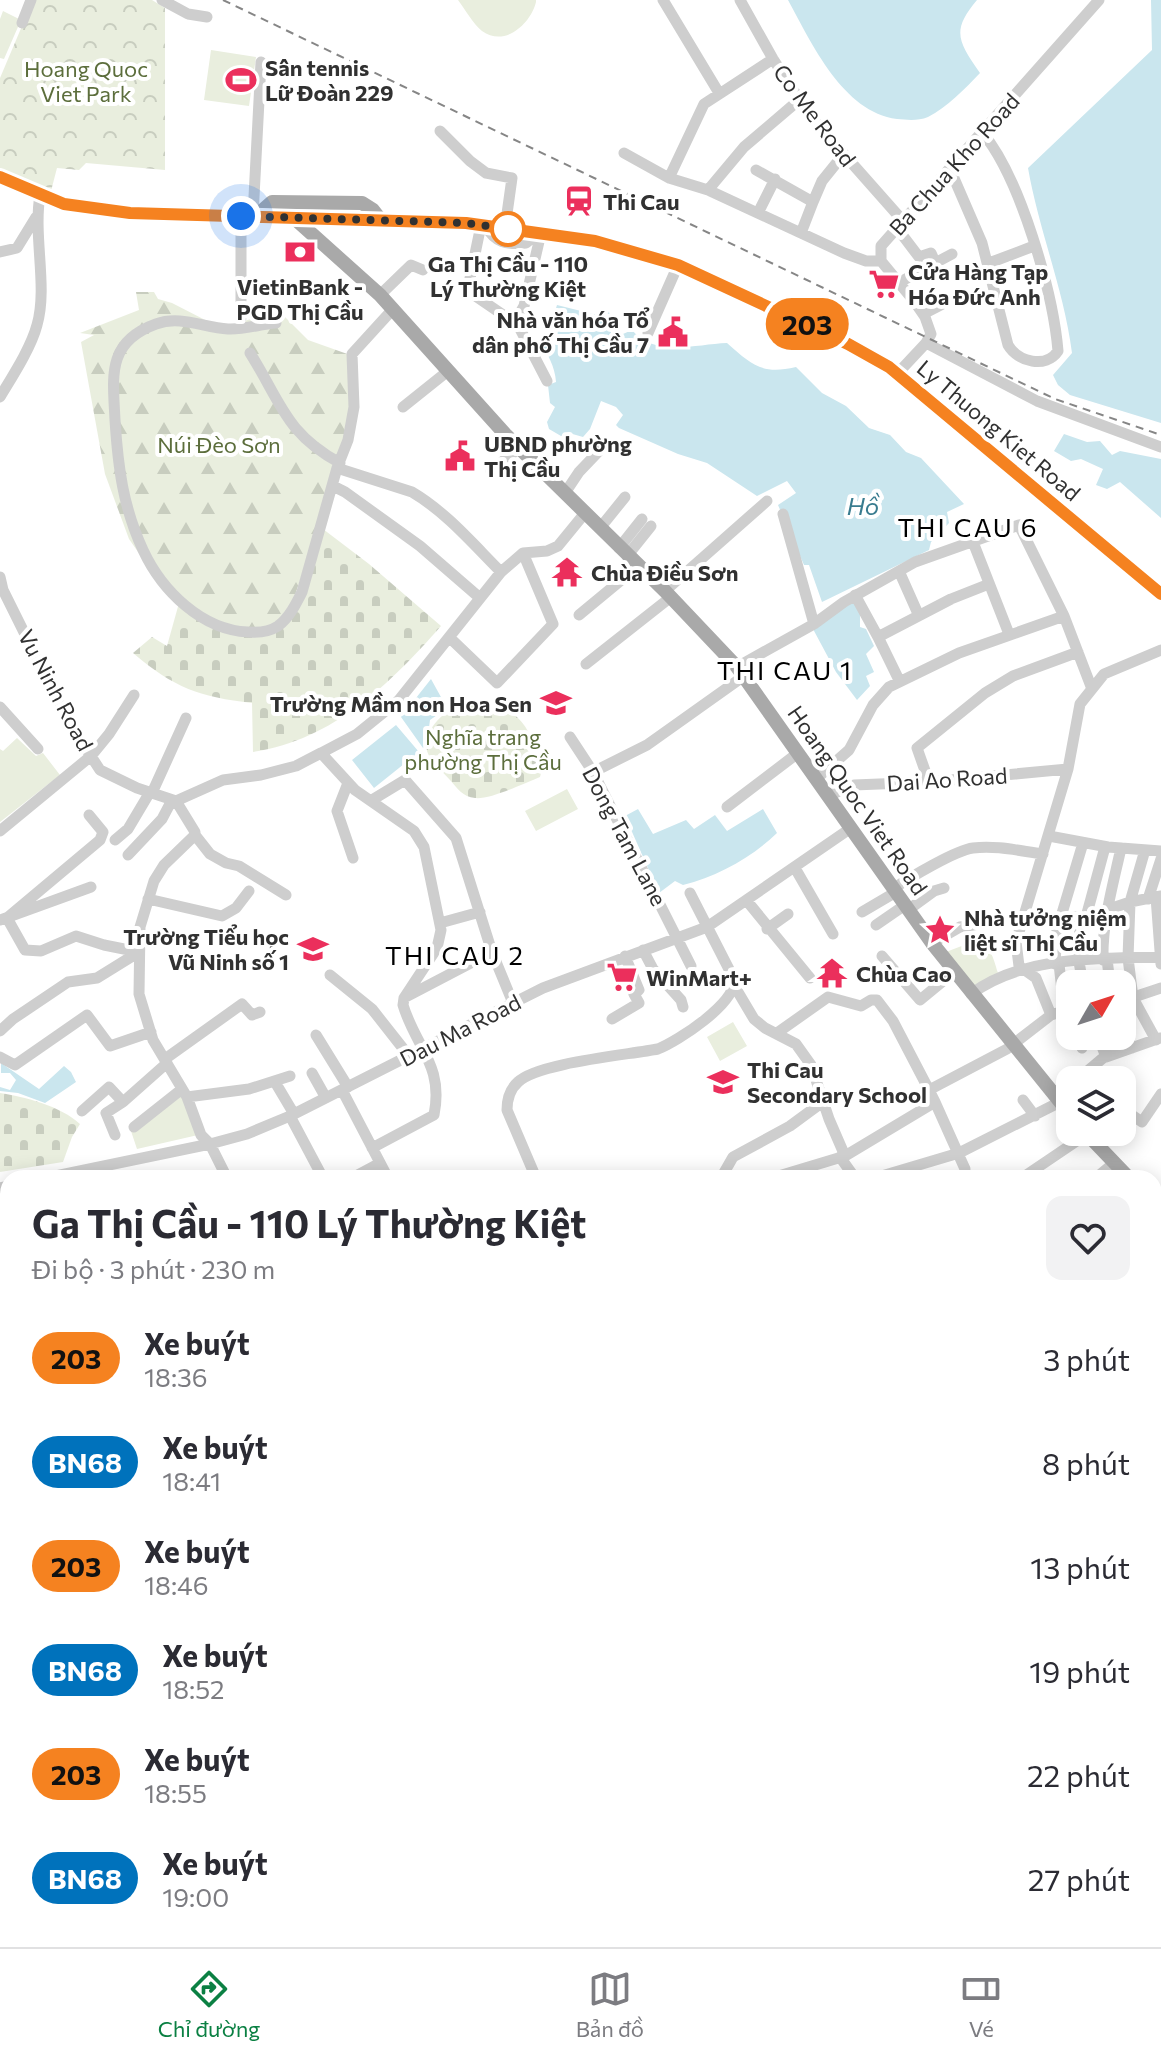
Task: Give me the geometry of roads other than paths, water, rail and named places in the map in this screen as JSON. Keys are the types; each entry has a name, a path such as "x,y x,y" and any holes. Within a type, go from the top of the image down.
{"main road":[{"name":"Ly Thuong Kiet Road","path":"0,177 40,195 81,207 130,213 250,216 294,209 380,219 483,225 595,241 678,265 848,344 897,374 1160,594"},
{"name":"Hoang Quoc Viet Road","path":"294,209 380,295 519,448 668,594 741,672 906,908 1056,1098"},
{"path":"1101,1146 1121,1170"}],"street":[{"path":"22,23 31,0"},
{"path":"162,0 188,14 207,17"},
{"path":"663,0 719,93"},
{"name":"Co Me Road","path":"740,0 799,100 900,224 919,257 931,253 935,262"},
{"name":"Ba Chua Kho Road","path":"926,343 931,334 923,314 881,261 881,246 1099,0"},
{"path":"669,178 699,110 719,93 773,59"},
{"path":"241,318 261,62"},
{"path":"708,190 744,147 799,100"},
{"path":"440,131 486,173 512,178 505,228"},
{"path":"950,169 989,263 1008,345 1020,357 1047,360 1058,351 1045,281 1010,177 982,132"},
{"path":"624,153 669,178 708,190 866,261 881,261"},
{"path":"801,233 822,181 843,155"},
{"path":"756,170 813,202"},
{"path":"758,213 775,179"},
{"path":"0,397 37,327 40,274 36,217 40,195"},
{"path":"0,252 17,248 36,217"},
{"path":"483,225 494,239 507,244 526,243 540,233"},
{"path":"483,225 468,288 521,329 547,381"},
{"path":"515,322 524,306 540,233"},
{"path":"989,263 1034,246"},
{"path":"900,282 952,254"},
{"path":"380,295 411,265 423,270"},
{"path":"648,333 678,265"},
{"path":"923,314 954,298"},
{"path":"276,323 228,329 181,320 157,324 125,345 113,369 122,493 143,551 162,582 211,624 252,633 279,625 293,609 310,567 348,440 354,407 352,354 393,309"},
{"path":"897,374 926,343 1037,401 1161,447"},
{"path":"250,353 294,428 308,443 338,466 423,498 501,572"},
{"path":"403,407 448,371"},
{"path":"491,471 519,448"},
{"path":"565,493 600,450"},
{"path":"333,486 420,546 480,598"},
{"path":"600,528 625,497"},
{"path":"586,664 668,594 767,501"},
{"path":"128,855 162,819 174,800 223,780 296,766 364,729 393,706 501,572 523,553 554,548 585,513"},
{"path":"783,514 814,624"},
{"path":"579,615 628,557 646,522"},
{"path":"593,772 647,745 741,672 855,595 899,571 1019,525 1064,616 1092,689"},
{"path":"973,542 1009,634"},
{"path":"450,638 497,683 553,624 523,553"},
{"path":"899,571 919,616"},
{"name":"Vu Ninh Road","path":"0,577 3,590 68,721 100,770 174,800"},
{"path":"878,637 989,584"},
{"path":"855,595 899,680"},
{"path":"816,779 849,750 873,705 899,680 1009,634 1064,616"},
{"path":"1051,1015 1036,978 1022,969 1017,961 1016,942 1068,769 1080,704 1104,674 1161,650"},
{"path":"929,782 917,748 985,693 1013,676 1078,652"},
{"path":"0,831 91,756 134,695"},
{"path":"0,707 38,749"},
{"path":"115,840 128,829 151,793 186,718"},
{"name":"Dong Tam Lane","path":"570,737 593,772 691,966"},
{"path":"321,753 348,783 421,839 441,930 437,948 404,998 406,1016 424,1048 438,1094 434,1115 372,1148"},
{"path":"727,807 798,753"},
{"name":"Dai Ao Road","path":"828,796 854,785 929,782 1068,769"},
{"path":"372,800 405,780 456,838 492,952 513,1003"},
{"path":"348,783 337,811 353,858"},
{"path":"174,800 210,854 239,866 286,895"},
{"path":"4,919 100,840 103,832 89,815"},
{"name":"Dau Ma Road","path":"109,1170 247,1134 292,1115 557,982 707,927 851,828"},
{"path":"195,835 164,865 154,881 140,927 139,994 151,1032 185,1093 201,1135 210,1144 223,1170"},
{"path":"1049,836 1105,847 1161,851"},
{"path":"1058,970 1057,930 1083,843"},
{"path":"1080,970 1083,918 1105,847"},
{"path":"862,912 920,871 974,848 1043,854"},
{"path":"1107,970 1103,940 1121,848"},
{"path":"1128,970 1130,902 1145,850"},
{"path":"1161,859 1155,898 1161,964"},
{"path":"795,868 833,934"},
{"path":"4,919 91,887"},
{"path":"876,925 944,888"},
{"path":"148,899 222,916 236,908 249,891"},
{"path":"690,893 733,977 735,987 754,1019 796,1044 811,1065 850,1170"},
{"path":"1061,917 1083,918 1130,902 1155,898"},
{"path":"747,901 810,978"},
{"path":"440,923 480,912"},
{"path":"767,929 788,914"},
{"path":"4,919 25,950 41,951 76,936 139,952"},
{"path":"932,943 960,927 992,922"},
{"path":"643,950 653,969 681,1000 683,1007"},
{"path":"0,1031 68,982 97,978 139,952"},
{"path":"404,998 492,952"},
{"path":"612,1019 639,1003 634,994 639,990 625,956"},
{"path":"882,956 920,1000 954,972"},
{"path":"971,994 996,978 1022,969 1161,957"},
{"path":"330,975 372,1009 409,1056"},
{"path":"533,1170 507,1110 508,1099 516,1084 539,1071 672,1044 724,1001 735,987"},
{"path":"1136,996 1161,988"},
{"path":"777,1033 828,997 861,1006 877,1000 893,1021 929,1090 965,1169"},
{"path":"115,1135 106,1113 123,1102 166,1061 242,1004 252,1015 260,1012"},
{"path":"1136,1010 1158,1038 1136,1046"},
{"path":"929,1090 1013,1045 1056,1013"},
{"path":"0,1057 15,1065 87,1015 110,1046 151,1032"},
{"path":"316,1035 384,1170"},
{"path":"1103,1050 1106,1057 1126,1050"},
{"path":"1094,1066 1103,1058"},
{"path":"312,1073 326,1098"},
{"path":"134,1127 185,1093 249,1089 290,1076"},
{"path":"275,1082 319,1170"},
{"path":"82,1111 109,1087 123,1102"},
{"path":"1136,1118 1142,1122 1161,1094"},
{"path":"1023,1100 1035,1116"},
{"path":"726,1170 733,1157 790,1126 824,1101"},
{"path":"799,1170 843,1157 935,1102"},
{"path":"902,1170 959,1153 1056,1107"},
{"path":"1035,1170 1074,1146"},
{"path":"367,1170 380,1163"},
{"path":"1106,1170 1114,1163"}],"water":[{"path":"788,0 977,0 963,20 960,36 980,73 949,103 928,117 905,120 878,114 861,104 831,73"},
{"path":"1151,0 1161,0 1161,423 1070,395 1058,385 1053,375 1072,353 1028,168 1152,50"},
{"name":"Hồ","path":"557,305 597,315 607,310 612,316 613,327 623,334 632,330 652,344 676,347 727,343 766,369 796,367 822,393 846,406 869,428 890,435 906,452 921,458 964,504 947,512 949,523 931,542 929,550 822,602 809,565 804,565 778,505 796,493 787,481 757,496 707,463 619,428 616,425 623,415 616,407 601,401 590,429 583,437 569,433 561,436 549,429 547,422 555,407 550,403 548,385 556,382 540,340 549,331"},
{"path":"1064,434 1087,442 1100,441 1112,455 1120,451 1161,459 1161,518 1120,482 1107,489 1096,485 1103,469 1081,459 1071,461 1054,451"},
{"path":"854,598 860,607 860,627 866,629 874,646 866,654 874,672 866,676 870,686 857,700 836,672 813,629"},
{"path":"431,679 447,708 430,720 427,742 423,748 401,717"},
{"path":"396,725 419,752 374,788 352,760"},
{"path":"638,809 653,834 686,820 694,829 715,815 727,831 763,809 777,833 745,858 721,871 683,885 675,881 659,893 625,816"},
{"path":"1,1063 39,1089 64,1066 76,1082 45,1103 18,1093 0,1091 0,1087 10,1090 16,1080 10,1073 1,1073"}],"railway":[{"path":"223,0 1055,399 1161,435"}],"place":[{"name":"Sân tennis Lữ Đoàn 229","path":"241,80"},
{"name":"Thi Cau","path":"579,201"},
{"name":"Ga Thị Cầu - 110 Lý Thường Kiệt","path":"508,229"},
{"name":"VietinBank - PGD Thị Cầu","path":"300,252"},
{"name":"Cửa Hàng Tạp Hóa Đức Anh","path":"884,284"},
{"name":"Nhà văn hóa Tổ dân phố Thị Cầu 7","path":"673,332"},
{"name":"UBND phường Thị Cầu","path":"460,456"},
{"name":"Chùa Điều Sơn","path":"567,572"},
{"name":"Trường Mầm non Hoa Sen","path":"556,703"},
{"name":"Nhà tưởng niệm liệt sĩ Thị Cầu","path":"940,930"},
{"name":"Trường Tiểu học Vũ Ninh số 1","path":"313,949"},
{"name":"Chùa Cao","path":"832,973"},
{"name":"WinMart+","path":"622,977"},
{"name":"Thi Cau Secondary School","path":"723,1082"}],"district":[{"name":"THI CAU 6","path":"968,526"},
{"name":"THI CAU 1","path":"785,669"},
{"name":"THI CAU 2","path":"455,954"}],"park label":[{"name":"Hoang Quoc Viet Park","path":"86,80"},
{"name":"Núi Đèo Sơn","path":"219,444"},
{"name":"Nghĩa trang phường Thị Cầu","path":"483,748"}]}
